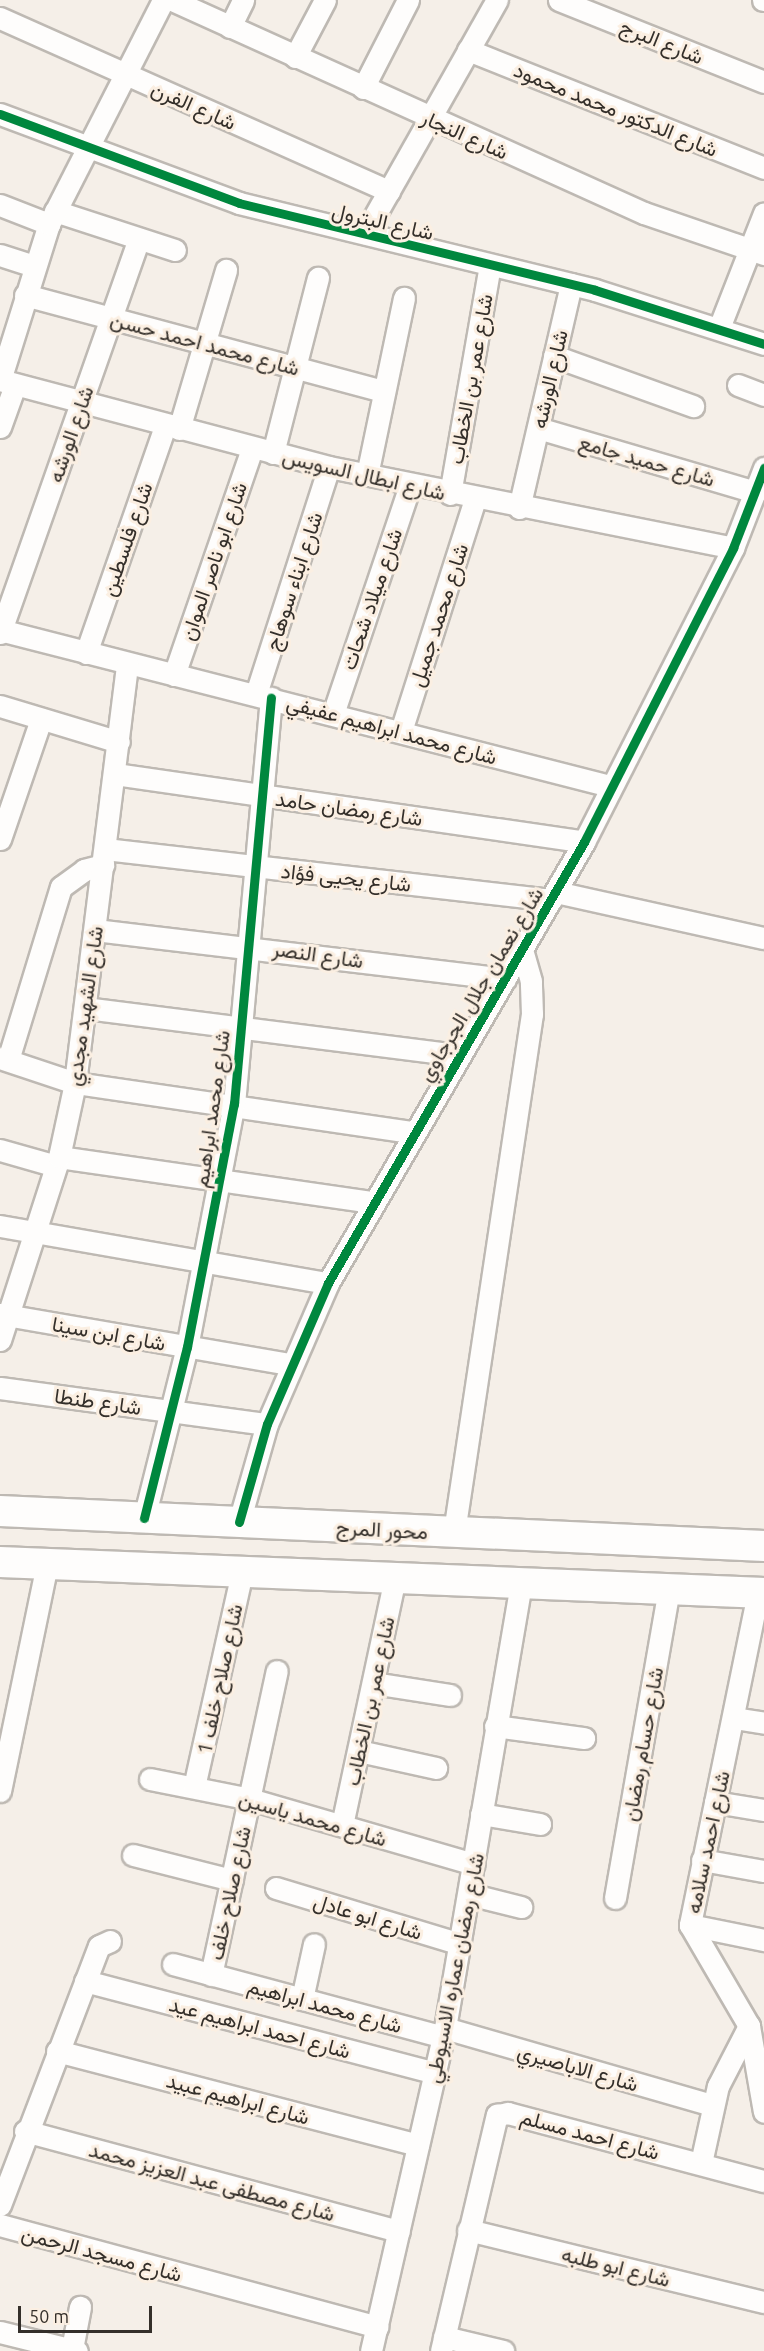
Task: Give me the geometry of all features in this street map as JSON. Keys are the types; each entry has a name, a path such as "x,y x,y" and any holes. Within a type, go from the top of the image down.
{"main road":[{"name":"محور المرج","path":"0,1511 764,1546"},
{"path":"0,1562 761,1593"}],"street":[{"path":"230,27 243,0"},
{"path":"295,57 325,0"},
{"path":"363,88 408,0"},
{"path":"365,233 496,0"},
{"name":"شارع البرج","path":"559,0 764,82"},
{"path":"0,427 5,383 33,266 52,217 158,2"},
{"name":"شارع النجار","path":"158,2 230,27 429,119 644,213 757,252"},
{"name":"شارع الفرن","path":"0,18 388,191"},
{"name":"شارع الدكتور محمد محمود","path":"468,50 764,168"},
{"name":"شارع البترول","path":"0,114 239,203 571,284 764,344"},
{"path":"0,206 52,217 175,250"},
{"path":"718,328 757,252 764,213"},
{"name":"شارع الورشه","path":"0,631 139,239"},
{"path":"0,255 33,266"},
{"name":"شارع عمر بن الخطاب","path":"450,494 490,265"},
{"name":"شارع فلسطين","path":"86,653 205,343 226,270"},
{"path":"273,453 318,278"},
{"name":"شارع الورشه","path":"519,508 571,284"},
{"name":"شارع محمد احمد حسن","path":"25,295 384,391"},
{"path":"367,475 404,298"},
{"path":"554,356 693,406"},
{"name":"شارع ابطال السويس","path":"5,383 252,448 410,485 733,548"},
{"path":"738,385 764,395"},
{"name":"شارع حميد جامع","path":"538,428 762,477"},
{"name":"شارع ابو ناصر الموان","path":"174,675 252,448"},
{"name":"شارع ابناء سوهاج","path":"264,696 329,466"},
{"name":"شارع نعمان جلال الجرجاوي","path":"239,1522 267,1424 290,1364 328,1282 371,1202 584,842 610,786 733,548 762,477"},
{"name":"شارع ميلاد شحات","path":"333,714 410,485"},
{"name":"شارع محمد جميل","path":"401,731 475,499"},
{"name":"شارع محمد ابراهيم عفيفي","path":"0,631 264,696 610,786"},
{"name":"شارع الشهيد مجدي","path":"0,1340 4,1315 58,1162 75,1083 127,664"},
{"name":"شارع محمد ابراهيم","path":"144,1518 187,1347 206,1260 234,1104 262,795 264,696"},
{"path":"0,706 119,742"},
{"path":"0,839 41,719"},
{"name":"شارع رمضان حامد","path":"115,774 584,842"},
{"path":"104,857 77,873 61,887 4,1059 75,1083 234,1104 412,1132"},
{"name":"شارع يحيى فؤاد","path":"104,857 256,867 554,896 764,938"},
{"name":"شارع النصر","path":"95,930 249,945 504,979"},
{"name":"شارع نعمان جلال الجرجاوي","path":"454,1532 532,1014 531,981 522,950"},
{"path":"85,1008 458,1055"},
{"path":"0,1150 58,1162 371,1202"},
{"path":"0,1226 328,1282"},
{"name":"شارع ابن سينا","path":"4,1315 290,1364"},
{"name":"شارع طنطا","path":"0,1388 267,1424"},
{"path":"0,1791 47,1564"},
{"name":"شارع صلاح خلف 1","path":"194,1787 242,1572"},
{"name":"شارع عمر بن الخطاب","path":"342,1824 396,1578"},
{"name":"شارع رمضان عماره الاسيوطي","path":"371,2351 444,2033 521,1583"},
{"name":"شارع حسام رمضان","path":"615,1898 669,1589"},
{"name":"شارع احمد سلامه","path":"761,1593 702,1860 690,1925 749,2026 764,2112"},
{"name":"شارع صلاح خلف","path":"211,1975 277,1671"},
{"path":"373,1683 450,1695"},
{"path":"734,1718 764,1723"},
{"path":"495,1726 584,1738"},
{"path":"359,1751 435,1768"},
{"name":"شارع محمد ياسين","path":"150,1779 250,1798 474,1864"},
{"path":"716,1802 764,1810"},
{"path":"482,1814 540,1824"},
{"path":"133,1855 232,1880"},
{"path":"702,1860 764,1871"},
{"name":"شارع ابو عادل","path":"276,1888 460,1944"},
{"path":"469,1894 521,1906"},
{"path":"690,1925 764,1940"},
{"path":"0,2205 26,2131 99,1946 110,1941"},
{"path":"302,1999 314,1944"},
{"name":"شارع محمد ابراهيم","path":"173,1964 302,1999 444,2033"},
{"name":"شارع احمد ابراهيم عيد","path":"85,1981 435,2073"},
{"path":"700,2163 712,2105 726,2064 749,2026"},
{"name":"شارع الاباصيري","path":"444,2033 712,2105"},
{"name":"شارع ابراهيم عبيد","path":"57,2051 418,2145"},
{"name":"شارع احمد مسلم","path":"468,2230 490,2125 502,2113 764,2181"},
{"name":"شارع مصطفى عبد العزيز محمد","path":"26,2131 399,2231"},
{"name":"شارع مسجد الرحمن","path":"0,2225 377,2327"},
{"path":"468,2230 443,2344 503,2351"},
{"name":"شارع ابو طلبه","path":"468,2230 764,2302"},
{"path":"0,2332 74,2350 80,2307"}],"cycle path":[{"path":"0,114 239,203 595,290 764,344"},
{"path":"239,1522 267,1424 328,1283 584,842 733,548 764,468"},
{"path":"144,1518 187,1347 234,1104 271,698"}]}
